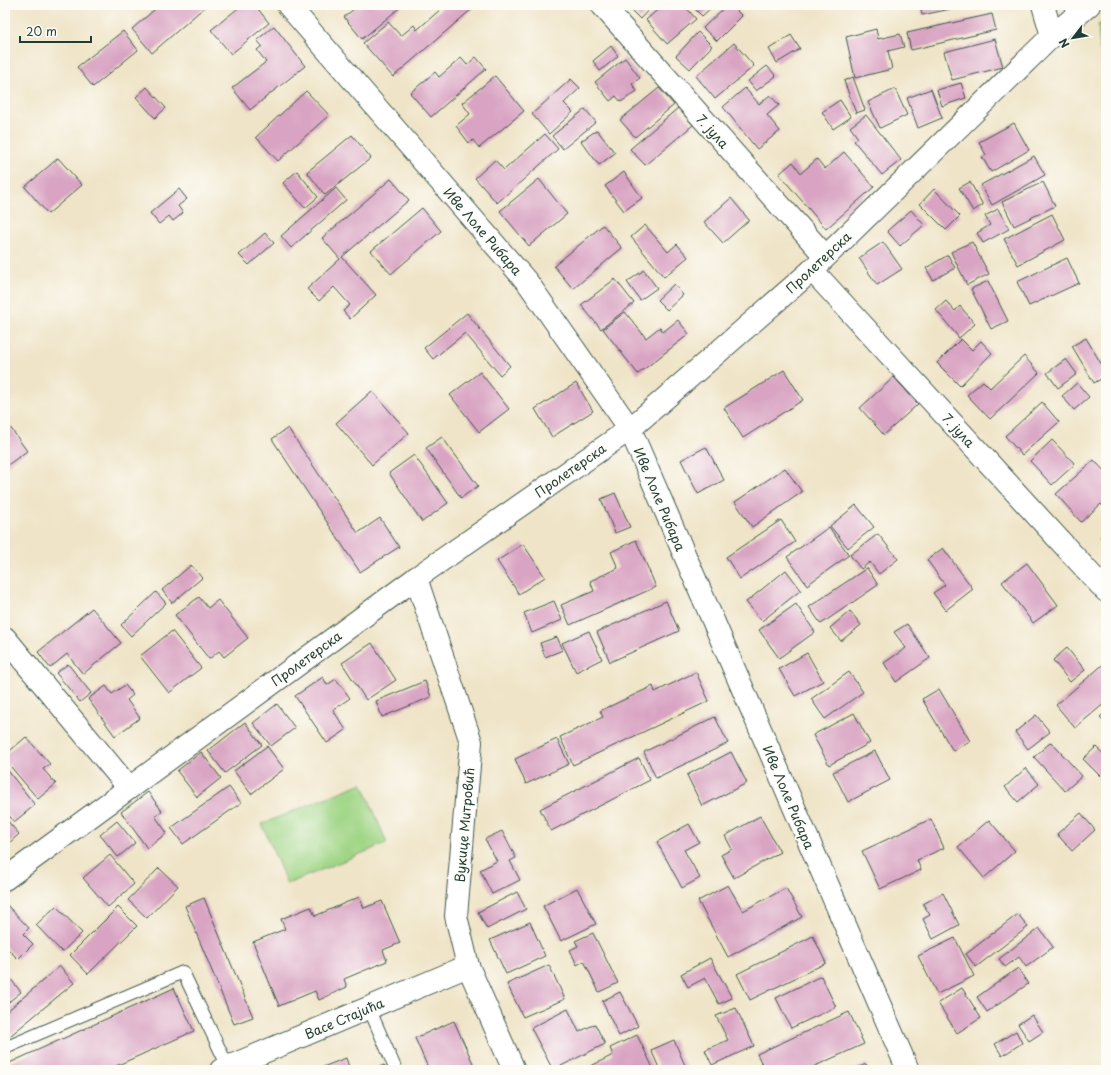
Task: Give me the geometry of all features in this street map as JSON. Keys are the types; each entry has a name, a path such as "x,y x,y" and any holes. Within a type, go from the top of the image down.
{"street":[{"name":"Иве Лоле Рибара","path":"288,5 528,283 630,429 908,1070"},
{"name":"7. јула","path":"602,5 818,263 1106,591"},
{"path":"1044,5 1052,36"},
{"name":"Пролетерска","path":"5,879 416,578 630,429 818,263 1052,36 1089,5"},
{"name":"Вукице Митровић","path":"416,578 471,742 456,916 468,966 514,1070"},
{"path":"5,638 129,788"},
{"name":"Васе Стајића","path":"224,1068 468,966"}],"lane":[{"path":"5,1048 183,972 224,1068"},
{"path":"369,1008 396,1070"}],"green space":[{"path":"1106,20 1106,57 1100,50 1098,25"},
{"path":"362,783 387,843 287,884 262,824"}],"building":[{"path":"160,5 207,5 152,53 132,29"},
{"path":"242,5 255,5 269,23 231,54 211,30"},
{"path":"359,5 403,5 362,39 344,17"},
{"path":"439,5 470,5 473,8 393,77 363,43 388,22 401,36 414,25 417,30 442,8"},
{"path":"653,5 640,19 627,6"},
{"path":"663,5 684,5 696,19 667,44 646,20"},
{"path":"691,5 714,5 702,16"},
{"path":"727,5 731,5 742,16 717,41 703,28"},
{"path":"920,5 965,5 965,6 922,15"},
{"path":"992,14 996,30 911,50 907,33"},
{"path":"274,26 305,66 250,110 232,88 266,62 257,50 262,46 257,40"},
{"path":"876,29 878,39 900,34 904,47 888,51 892,69 855,78 846,37"},
{"path":"123,31 138,50 93,87 77,67"},
{"path":"698,32 712,46 690,69 676,56"},
{"path":"791,35 800,49 777,63 769,49"},
{"path":"995,39 1003,67 952,80 944,52"},
{"path":"734,43 754,66 715,99 696,76"},
{"path":"611,46 618,56 600,71 593,61"},
{"path":"476,57 486,69 431,117 410,93 435,72 439,77 461,58 467,65"},
{"path":"625,58 640,78 632,84 637,91 621,102 616,96 610,101 595,82"},
{"path":"767,66 776,76 756,91 748,81"},
{"path":"495,76 524,111 479,148 473,140 469,143 456,126 470,114 462,103"},
{"path":"853,77 865,110 856,113 844,81"},
{"path":"571,79 580,88 564,103 573,112 549,134 532,114"},
{"path":"961,83 966,98 942,106 937,90"},
{"path":"147,87 166,108 155,118 136,97"},
{"path":"659,88 674,105 635,137 620,120"},
{"path":"745,88 759,104 770,95 779,105 767,115 780,131 757,149 723,107"},
{"path":"895,89 907,115 880,128 868,102"},
{"path":"931,89 942,118 918,128 907,98"},
{"path":"306,91 329,115 278,161 256,137"},
{"path":"840,100 851,117 833,129 822,112"},
{"path":"678,108 693,125 645,165 630,149"},
{"path":"585,109 596,122 563,149 552,136"},
{"path":"866,115 901,160 882,175 854,141 858,138 850,127"},
{"path":"1014,123 1029,150 991,172 982,157 986,155 979,142"},
{"path":"597,130 615,153 599,165 581,141"},
{"path":"545,134 558,149 497,203 475,178 495,160 504,170"},
{"path":"352,135 371,158 325,195 307,172"},
{"path":"844,152 874,187 826,229 779,174 793,162 801,173 817,159 825,169"},
{"path":"1034,156 1045,175 992,205 981,185"},
{"path":"58,158 82,185 48,214 25,187"},
{"path":"297,171 318,197 305,208 283,183"},
{"path":"624,172 642,198 624,211 605,186"},
{"path":"391,179 409,200 342,257 376,295 350,319 343,311 350,305 334,287 319,301 307,289 340,259 322,238"},
{"path":"539,179 567,214 529,246 500,211"},
{"path":"970,182 983,205 973,211 959,188"},
{"path":"1043,182 1055,206 1014,226 1002,202"},
{"path":"336,188 346,200 291,248 281,236"},
{"path":"179,189 187,199 178,206 183,213 173,221 169,216 159,224 150,213"},
{"path":"934,189 960,216 946,230 920,204"},
{"path":"731,198 749,220 723,243 704,222"},
{"path":"422,208 441,231 391,274 371,251"},
{"path":"998,209 1009,229 983,243 977,233 990,225 985,216"},
{"path":"911,210 924,225 900,246 887,231"},
{"path":"1052,214 1065,240 1018,265 1004,239"},
{"path":"603,225 622,248 573,289 554,266"},
{"path":"645,225 668,252 677,244 688,257 664,277 631,237"},
{"path":"265,233 274,243 249,265 239,255"},
{"path":"883,242 902,269 877,285 859,258"},
{"path":"972,242 989,274 967,285 951,252"},
{"path":"948,255 955,268 933,280 926,268"},
{"path":"1067,258 1079,283 1029,306 1017,282"},
{"path":"644,270 657,288 640,300 627,282"},
{"path":"615,279 634,303 601,329 581,305"},
{"path":"988,281 1008,321 991,329 971,289"},
{"path":"674,284 683,295 667,310 657,300"},
{"path":"946,301 955,311 960,306 975,324 959,338 936,310"},
{"path":"625,312 646,338 660,327 663,332 678,320 689,334 638,374 603,329"},
{"path":"467,313 510,366 500,375 465,333 433,359 424,348"},
{"path":"1086,338 1106,372 1106,376 1094,383 1072,346"},
{"path":"961,339 972,350 981,341 992,353 960,386 937,363"},
{"path":"1024,356 1039,373 990,419 967,395 983,381 990,388"},
{"path":"1066,359 1077,374 1058,388 1047,373"},
{"path":"784,370 803,400 743,438 724,408"},
{"path":"480,372 509,409 479,432 450,395"},
{"path":"894,377 918,404 884,435 860,408"},
{"path":"576,383 593,411 552,437 535,409"},
{"path":"1077,383 1089,397 1074,410 1062,396"},
{"path":"372,391 409,433 372,465 336,423"},
{"path":"1042,402 1059,422 1022,455 1005,436"},
{"path":"10,427 27,451 5,467 5,430"},
{"path":"288,428 358,533 380,518 399,547 360,572 272,439"},
{"path":"442,437 478,486 461,498 426,448"},
{"path":"1052,440 1075,464 1052,485 1030,461"},
{"path":"706,447 724,480 698,494 681,460"},
{"path":"414,455 448,503 422,522 389,473"},
{"path":"1094,460 1106,473 1106,509 1101,504 1081,522 1056,494"},
{"path":"785,468 802,492 752,527 735,502"},
{"path":"615,493 630,527 615,533 601,499"},
{"path":"856,505 874,527 848,548 830,526"},
{"path":"781,520 795,542 740,579 726,557"},
{"path":"829,527 849,555 807,585 787,557"},
{"path":"1106,532 1106,544 1100,537"},
{"path":"878,534 898,559 879,574 870,562 861,569 850,555"},
{"path":"636,540 656,587 570,625 561,605 594,591 590,581 618,568 611,552"},
{"path":"523,544 545,577 519,594 497,561"},
{"path":"943,548 973,589 946,610 933,593 945,585 927,560"},
{"path":"1027,563 1058,605 1033,623 1002,582"},
{"path":"191,565 202,578 172,603 162,590"},
{"path":"867,568 878,585 821,624 809,607"},
{"path":"786,570 801,590 762,621 746,602"},
{"path":"156,592 166,603 131,636 121,625"},
{"path":"199,597 208,608 218,600 248,638 224,657 219,651 209,659 175,615"},
{"path":"554,601 562,620 532,633 524,613"},
{"path":"666,601 679,631 610,662 597,632"},
{"path":"796,604 815,632 779,658 759,630"},
{"path":"92,608 121,643 83,674 67,654 50,668 38,652"},
{"path":"850,611 861,625 841,641 830,628"},
{"path":"907,624 930,658 896,682 884,663 906,648 894,632"},
{"path":"172,631 201,668 169,693 140,656"},
{"path":"589,631 602,659 576,672 562,643"},
{"path":"557,637 563,650 545,657 540,643"},
{"path":"372,643 396,680 366,700 342,663"},
{"path":"1067,648 1085,670 1070,682 1053,660"},
{"path":"807,653 823,681 795,696 779,669"},
{"path":"1106,662 1106,702 1075,728 1056,705"},
{"path":"68,664 91,693 80,702 56,673"},
{"path":"696,672 709,701 573,765 560,737 603,717 600,711 653,686 655,692"},
{"path":"849,672 863,692 825,719 811,699"},
{"path":"323,677 327,685 336,679 350,698 333,710 346,730 327,743 295,696"},
{"path":"425,681 431,697 382,717 376,701"},
{"path":"125,685 133,695 127,700 140,718 115,736 88,699 106,686 112,694"},
{"path":"939,689 970,741 953,751 922,699"},
{"path":"277,704 295,728 271,746 253,723"},
{"path":"1106,712 1106,723 1100,717"},
{"path":"854,713 870,743 829,765 813,735"},
{"path":"1036,715 1050,732 1028,749 1015,732"},
{"path":"715,717 728,743 656,778 644,752"},
{"path":"245,722 262,745 225,773 208,751"},
{"path":"26,737 50,764 43,769 56,784 38,799 5,760 5,755"},
{"path":"557,739 569,764 526,784 515,759"},
{"path":"1051,742 1082,776 1065,791 1034,757"},
{"path":"267,746 284,769 251,794 234,771"},
{"path":"1096,747 1106,756 1106,782 1083,759"},
{"path":"875,751 890,780 848,802 833,772"},
{"path":"201,752 221,778 197,797 177,771"},
{"path":"731,752 747,783 702,806 687,775"},
{"path":"639,758 650,780 551,831 540,809"},
{"path":"5,767 35,805 14,822 5,810"},
{"path":"1026,768 1039,784 1018,802 1005,787"},
{"path":"229,787 241,803 183,844 171,828"},
{"path":"148,792 162,811 155,816 167,833 147,848 121,812"},
{"path":"1081,813 1095,830 1072,851 1057,834"},
{"path":"760,816 780,852 734,878 721,855 732,849 725,836"},
{"path":"5,818 19,834 5,847"},
{"path":"931,819 944,848 917,860 921,870 880,889 862,851"},
{"path":"989,820 1015,851 984,878 958,847"},
{"path":"117,821 135,843 118,857 100,835"},
{"path":"689,824 699,842 684,850 700,878 682,888 657,842"},
{"path":"502,831 516,858 510,861 520,880 492,894 480,870 497,861 485,839"},
{"path":"110,855 134,884 108,907 83,878"},
{"path":"159,868 178,886 147,918 128,900"},
{"path":"728,885 743,911 786,888 802,917 728,957 698,901"},
{"path":"577,888 596,924 561,941 543,906"},
{"path":"517,892 526,909 487,929 478,912"},
{"path":"943,893 959,925 933,939 923,919 930,915 923,904"},
{"path":"359,897 364,908 382,901 400,943 383,950 387,961 344,979 347,987 319,1000 315,991 279,1006 253,942 285,929 281,919 311,907 315,916"},
{"path":"204,898 253,1017 234,1024 185,906"},
{"path":"5,903 29,928 23,934 33,944 18,959 5,946"},
{"path":"56,906 82,933 62,952 36,925"},
{"path":"118,907 137,926 88,974 70,955"},
{"path":"1018,914 1028,927 976,967 966,954"},
{"path":"530,922 545,956 506,974 490,940"},
{"path":"1039,928 1053,947 1026,967 1019,957 1005,967 999,959"},
{"path":"593,933 618,983 599,992 584,961 577,965 570,950 578,946 575,941"},
{"path":"813,936 826,963 750,1000 737,974"},
{"path":"955,938 974,976 937,994 918,956"},
{"path":"710,958 732,998 719,1004 705,978 688,987 681,974"},
{"path":"549,965 565,999 523,1017 507,984"},
{"path":"60,966 74,983 5,1040 5,1013"},
{"path":"1018,968 1028,984 987,1012 977,997"},
{"path":"5,972 21,992 5,1005"},
{"path":"821,976 836,1007 791,1028 776,998"},
{"path":"174,988 194,1031 107,1070 5,1070 5,1065"},
{"path":"962,988 981,1018 957,1033 938,1003"},
{"path":"620,992 638,1026 619,1036 602,1001"},
{"path":"736,1008 754,1046 712,1065 705,1050 728,1040 716,1016"},
{"path":"568,1009 579,1032 595,1024 605,1044 553,1070 531,1028"},
{"path":"849,1012 864,1044 806,1070 765,1070 757,1054"},
{"path":"1032,1015 1043,1032 1029,1041 1018,1024"},
{"path":"454,1021 476,1070 429,1070 415,1038"},
{"path":"1016,1031 1022,1043 1002,1056 995,1044"},
{"path":"637,1035 654,1070 583,1070 613,1055 610,1048"},
{"path":"674,1040 687,1070 660,1070 651,1050"},
{"path":"346,1058 350,1070 315,1070"},
{"path":"866,1064 869,1070 853,1070"},
{"path":"384,1065 387,1070 373,1070"}]}
